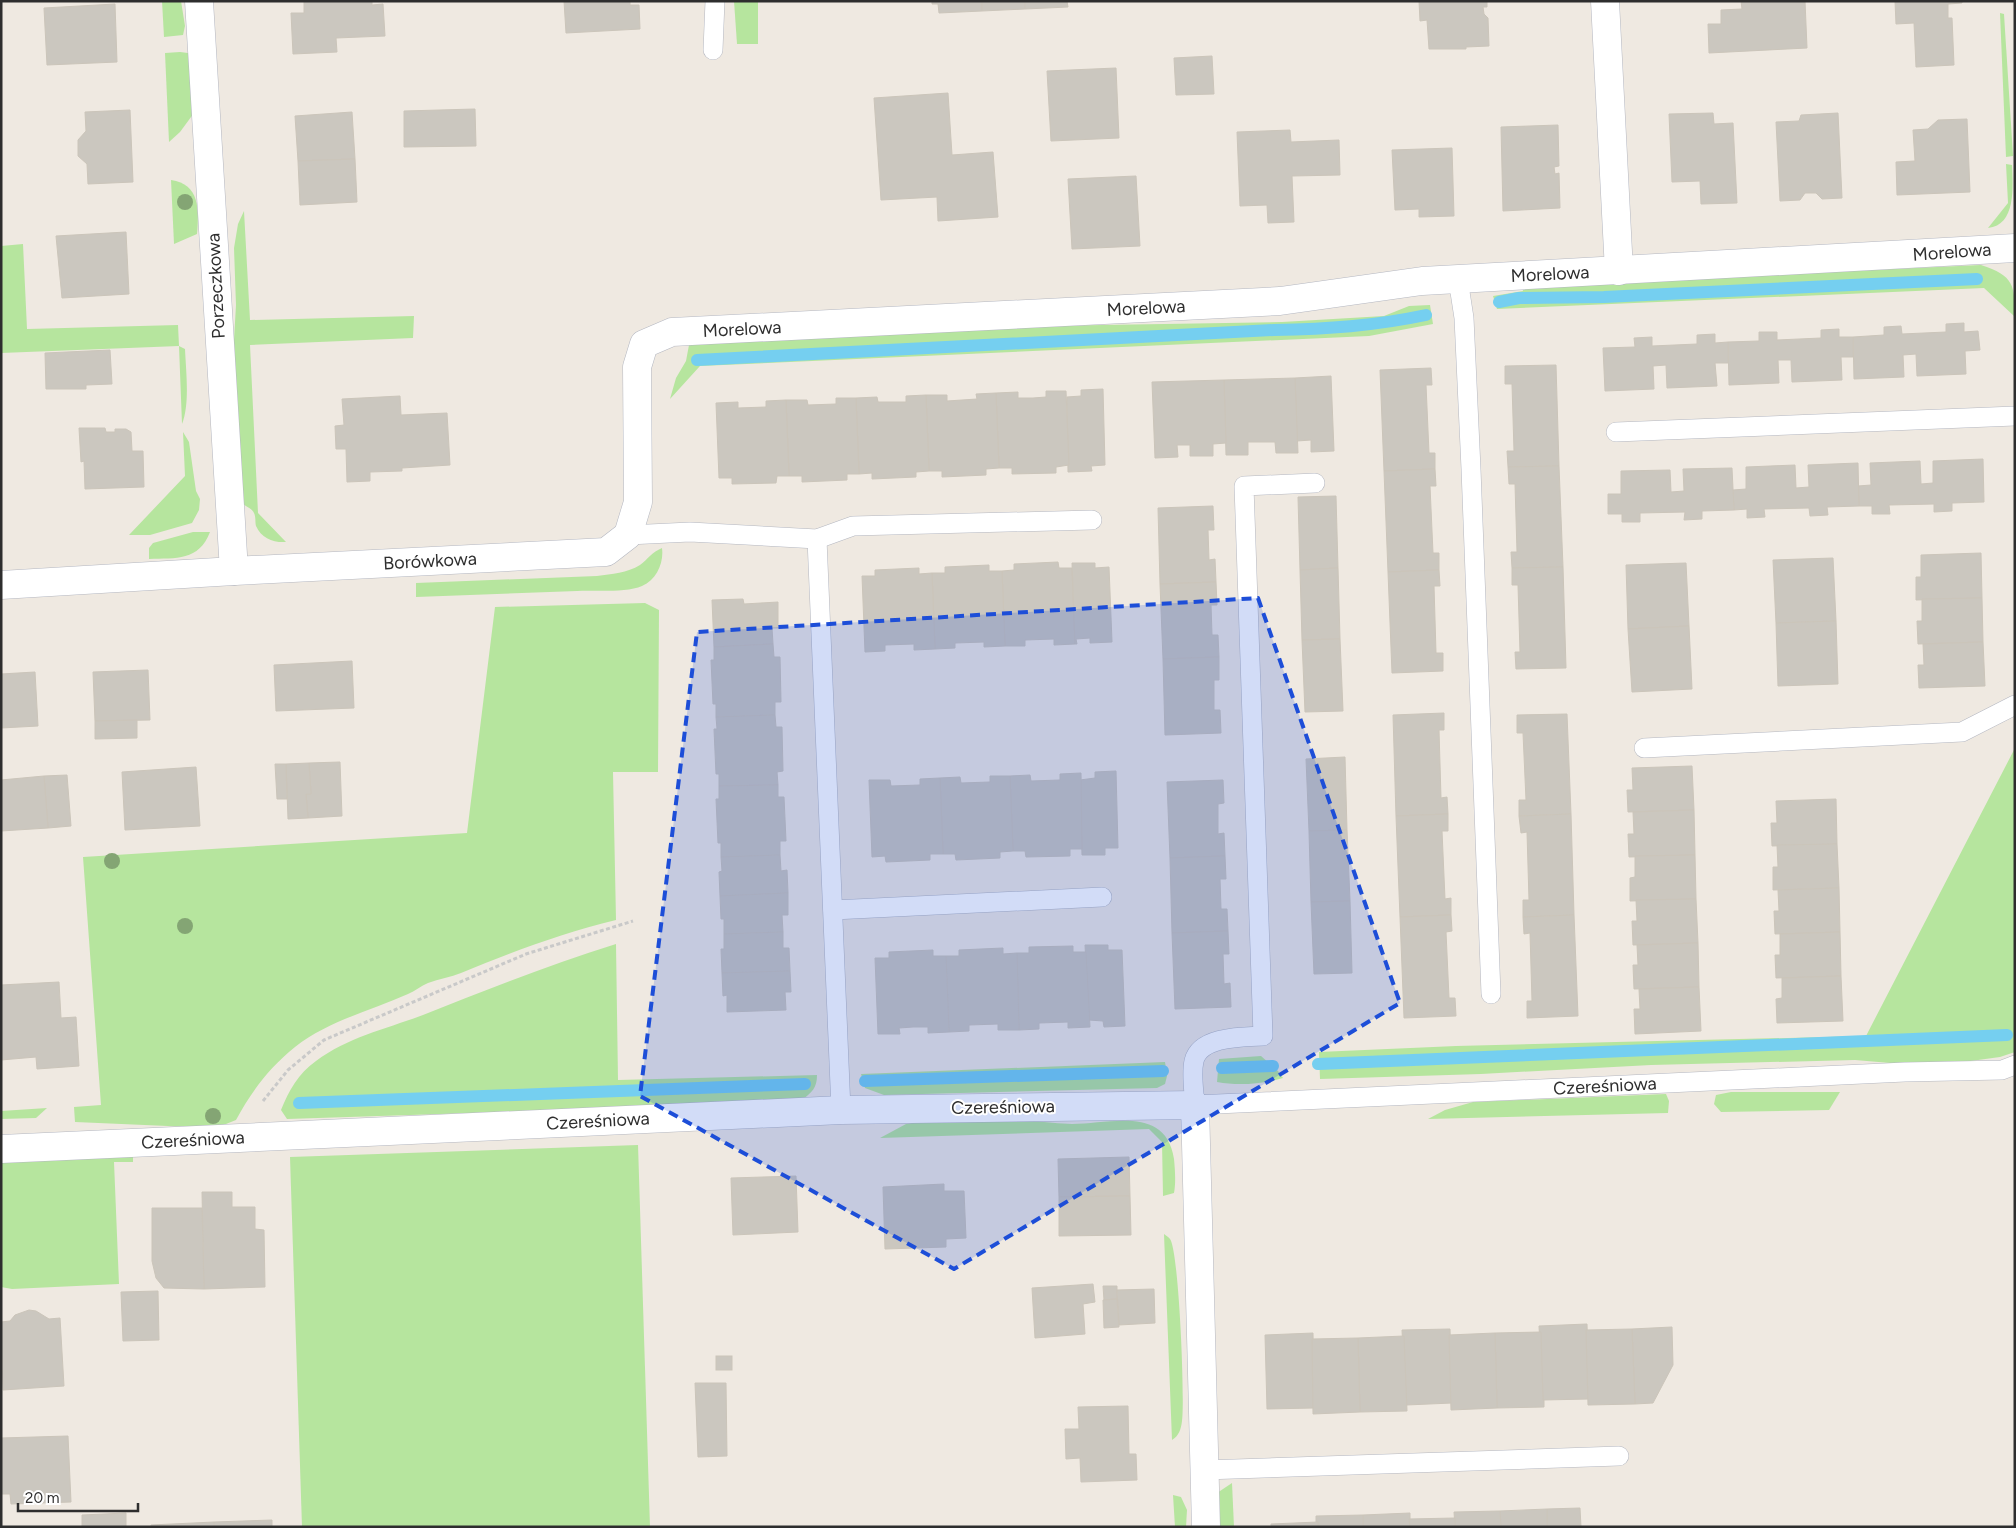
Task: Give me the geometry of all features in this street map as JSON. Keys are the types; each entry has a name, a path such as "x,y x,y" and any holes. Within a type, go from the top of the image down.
{"street":[{"name":"Porzeczkowa","path":"199,1 234,571"},
{"path":"1605,1 1620,271"},
{"name":"Morelowa","path":"628,535 638,502 636,367 644,344 672,332 1280,301 1422,281 2015,248"},
{"name":"Borówkowa","path":"1,585 606,552 628,535"},
{"path":"1195,1105 1206,1527"},
{"name":"Czereśniowa","path":"1,1149 841,1110 1195,1105"}],"lane":[{"path":"713,50 715,1"},
{"path":"1458,279 1464,318 1471,469 1491,994"},
{"path":"1616,432 2015,416"},
{"path":"1195,1105 1194,1060 1202,1049 1218,1040 1263,1036 1244,486 1315,483"},
{"path":"628,535 690,532 818,539 853,526 1092,520"},
{"path":"818,539 841,1110"},
{"path":"1644,748 1962,732 2015,705"},
{"path":"833,910 1102,897"},
{"name":"Czereśniowa","path":"1195,1105 1895,1072 2002,1070 2015,1065"},
{"path":"1204,1470 1618,1456"}],"path":[{"path":"245,1138 260,1104 288,1070 324,1040 526,954 633,921"}],"highlighted area":[{"path":"1258,598 1400,1003 954,1269 640,1096 697,632"}],"green space":[{"path":"162,1 181,1 185,26 183,35 164,37"},
{"path":"734,1 758,1 758,44 737,44"},
{"path":"2000,13 2004,14 2013,156 2006,157"},
{"path":"165,53 188,53 194,113 180,132 169,142"},
{"path":"2006,164 2012,165 2011,204 2004,220 1988,228 2008,203"},
{"path":"171,180 181,182 188,187 196,200 198,216 197,234 174,244"},
{"path":"244,211 250,320 414,316 413,338 250,345 258,513 286,542 273,541 261,534 256,526 253,511 242,503 237,392 233,357 236,305 234,248 238,224"},
{"path":"23,244 27,329 178,325 179,346 1,353 1,246"},
{"path":"1981,265 2001,274 2011,285 2015,300 2015,323 2014,316 1984,288 1497,309 1493,296 1523,291 1522,286"},
{"path":"1430,305 1433,324 1369,336 700,366 670,399 676,378 686,361 689,345 1041,326 1282,322 1384,316 1409,306"},
{"path":"179,346 185,349 187,377 186,407 182,424"},
{"path":"183,432 189,442 196,491 200,499 199,510 192,523 150,535 129,535 185,476"},
{"path":"193,532 210,532 200,548 193,553 177,558 149,559 149,548 153,543"},
{"path":"662,548 661,565 652,580 635,588 416,597 416,583 597,576 619,573 640,565"},
{"path":"645,603 659,610 658,772 613,772 616,920 518,950 457,974 428,983 408,994 321,1030 295,1047 277,1063 254,1090 236,1120 221,1126 191,1127 75,1122 74,1107 101,1105 83,857 467,833 495,607"},
{"path":"2015,748 2015,1052 2000,1057 1956,1063 1902,1064 1855,1060 1651,1065 1481,1074 1320,1079 1319,1052 1456,1046 1866,1036"},
{"path":"616,944 618,1080 817,1075 816,1083 809,1095 802,1100 650,1107 287,1119 281,1110 291,1089 304,1071 316,1061 341,1046 368,1034 543,969"},
{"path":"1261,1056 1283,1078 1250,1084 1217,1082 1219,1059"},
{"path":"1165,1062 1167,1076 1165,1084 1157,1088 884,1095 865,1088 861,1074"},
{"path":"1731,1092 1840,1092 1829,1110 1721,1112 1714,1104 1716,1095"},
{"path":"1666,1094 1669,1101 1668,1113 1428,1119 1445,1110 1473,1102"},
{"path":"47,1108 36,1118 1,1119 1,1111"},
{"path":"1003,1119 1072,1124 1134,1121 1148,1124 1160,1131 1169,1142 1174,1159 1174,1193 1163,1196 1162,1142 1149,1129 880,1138 906,1124 930,1120"},
{"path":"638,1145 650,1527 302,1527 290,1157"},
{"path":"133,1149 133,1162 114,1162 119,1284 12,1289 1,1287 1,1155"},
{"path":"1164,1234 1170,1239 1173,1249 1179,1296 1182,1357 1182,1421 1179,1432 1172,1440"},
{"path":"1232,1483 1234,1527 1218,1527 1217,1493"},
{"path":"1173,1495 1181,1497 1187,1510 1186,1527 1175,1527"}],"building":[{"path":"304,1 372,1 372,5 383,4 385,36 336,38 337,52 293,54 291,13 304,13"},
{"path":"564,1 630,1 630,5 639,5 640,29 566,33"},
{"path":"932,1 982,1 982,11 939,13 938,4 932,4"},
{"path":"982,1 1025,1 1025,9 982,11"},
{"path":"1025,1 1067,1 1068,7 1025,9"},
{"path":"1419,1 1487,1 1487,7 1483,7 1484,14 1488,18 1489,46 1466,47 1466,49 1429,49 1427,20 1420,21"},
{"path":"1741,1 1805,1 1807,48 1709,53 1708,24 1721,24 1721,10 1742,9"},
{"path":"1895,1 1962,1 1962,3 1948,4 1948,18 1952,18 1954,65 1916,67 1914,23 1896,24"},
{"path":"115,4 117,62 47,65 44,8"},
{"path":"1212,56 1214,94 1176,95 1174,58"},
{"path":"1116,68 1119,138 1051,141 1047,71"},
{"path":"948,93 952,155 993,152 998,217 938,221 937,197 881,200 874,98"},
{"path":"475,109 476,146 404,147 404,111"},
{"path":"130,110 133,182 88,184 87,164 78,156 78,140 86,131 85,112"},
{"path":"352,112 355,159 298,161 295,116"},
{"path":"1713,113 1714,124 1733,123 1737,203 1701,204 1700,181 1672,182 1669,114"},
{"path":"1838,113 1842,198 1822,199 1816,193 1805,193 1800,200 1780,201 1776,122 1799,121 1801,115"},
{"path":"1967,119 1970,192 1897,195 1896,162 1915,161 1913,130 1928,129 1938,120"},
{"path":"1558,125 1559,166 1554,167 1555,174 1559,173 1560,208 1503,211 1501,127"},
{"path":"1290,130 1291,142 1339,140 1340,175 1292,176 1294,222 1268,223 1267,205 1240,206 1237,132"},
{"path":"1452,148 1454,216 1419,217 1419,209 1395,210 1392,150"},
{"path":"355,159 357,202 300,205 298,161"},
{"path":"1136,176 1140,246 1072,249 1068,179"},
{"path":"126,232 129,294 62,298 56,236"},
{"path":"1964,323 1964,332 1978,331 1980,350 1965,351 1966,374 1917,376 1916,354 1903,355 1904,377 1854,379 1853,337 1884,335 1884,327 1901,326 1902,334 1946,332 1946,324"},
{"path":"1839,329 1839,337 1853,337 1853,357 1841,357 1842,380 1792,382 1791,360 1778,360 1779,383 1729,385 1728,342 1759,341 1759,332 1777,332 1777,340 1821,338 1821,330"},
{"path":"1715,334 1715,343 1728,342 1728,363 1715,363 1717,386 1667,388 1666,365 1653,366 1654,389 1605,391 1603,348 1635,347 1634,338 1652,337 1652,346 1697,344 1697,335"},
{"path":"110,350 112,384 86,385 86,389 46,389 45,353"},
{"path":"1556,365 1559,466 1508,467 1507,451 1514,451 1512,384 1505,384 1505,366"},
{"path":"1431,368 1432,385 1426,385 1429,453 1435,453 1435,469 1384,471 1380,370"},
{"path":"1331,376 1334,451 1311,452 1311,440 1297,441 1295,378"},
{"path":"1295,378 1298,453 1276,453 1275,442 1248,442 1248,455 1226,455 1224,380"},
{"path":"1224,380 1226,443 1213,444 1213,456 1190,456 1190,445 1177,445 1178,457 1155,458 1152,382"},
{"path":"1103,389 1105,465 1091,466 1092,471 1068,472 1067,397 1081,396 1081,390"},
{"path":"1046,391 1066,391 1069,465 1056,467 1056,473 1012,474 1012,468 999,468 996,393 1018,392 1018,398 1033,398 1046,397"},
{"path":"996,393 999,468 986,469 986,475 942,477 942,471 929,471 926,395 947,395 947,401 977,399 976,394"},
{"path":"926,395 929,471 916,472 916,477 872,479 872,473 859,474 856,398 877,397 878,402 906,402 906,396"},
{"path":"400,396 401,415 447,413 450,465 402,468 402,471 370,472 370,481 347,482 346,449 336,449 335,426 344,425 342,399"},
{"path":"836,398 856,398 859,474 847,474 847,480 802,482 802,476 789,476 786,400 807,400 808,405 836,404"},
{"path":"786,400 789,476 777,476 776,483 732,484 732,478 719,478 716,403 738,402 738,408 766,407 766,401"},
{"path":"79,428 105,428 106,432 115,432 115,429 126,429 131,432 132,451 143,451 144,487 85,489 84,461 81,462"},
{"path":"1983,459 1984,502 1952,503 1952,511 1934,512 1934,504 1889,505 1890,514 1872,514 1872,506 1859,506 1858,486 1871,485 1870,463 1920,461 1921,484 1933,483 1933,461"},
{"path":"1858,463 1859,506 1827,507 1828,515 1810,516 1809,508 1764,509 1765,517 1747,518 1747,509 1734,510 1733,490 1746,489 1746,467 1795,465 1796,488 1809,487 1808,465"},
{"path":"1559,466 1563,567 1512,568 1511,552 1517,552 1515,484 1509,484 1508,467"},
{"path":"1732,468 1734,510 1702,511 1702,519 1684,520 1685,512 1640,513 1640,522 1622,522 1622,514 1608,514 1608,494 1621,494 1621,471 1670,470 1671,492 1684,491 1683,469"},
{"path":"1435,469 1436,486 1430,486 1433,553 1439,553 1439,570 1388,572 1384,471"},
{"path":"1336,496 1338,568 1300,570 1298,497"},
{"path":"1213,506 1214,530 1208,530 1209,560 1215,559 1216,582 1160,584 1158,508"},
{"path":"1981,553 1982,598 1916,600 1916,577 1921,577 1921,555"},
{"path":"1833,558 1836,621 1776,623 1773,560"},
{"path":"1058,562 1059,568 1072,568 1075,644 1054,645 1054,639 1025,640 1025,646 1005,646 1002,571 1014,570 1014,564"},
{"path":"1072,563 1095,563 1095,568 1109,567 1112,642 1090,643 1090,638 1076,639 1077,644 1075,644"},
{"path":"1686,563 1689,626 1628,629 1626,565"},
{"path":"989,565 989,571 1002,571 1005,646 984,647 984,642 955,643 955,648 935,649 932,573 945,573 945,567"},
{"path":"1563,567 1566,668 1516,669 1515,652 1520,652 1518,585 1512,585 1512,568"},
{"path":"919,568 919,574 932,573 935,649 914,650 914,644 885,645 885,651 865,652 862,576 875,576 875,570"},
{"path":"1338,568 1340,639 1302,640 1300,570"},
{"path":"1439,570 1440,586 1434,586 1436,653 1443,653 1443,671 1392,673 1388,572"},
{"path":"1216,582 1217,605 1211,605 1212,635 1218,635 1219,657 1163,659 1160,584"},
{"path":"1982,598 1983,642 1918,644 1917,621 1922,621 1922,599"},
{"path":"743,599 744,604 778,602 778,628 772,628 773,644 714,647 712,600"},
{"path":"1836,621 1838,684 1778,686 1776,623"},
{"path":"1689,626 1692,689 1632,692 1628,629"},
{"path":"1340,639 1343,711 1305,712 1302,640"},
{"path":"1983,642 1985,686 1919,688 1918,665 1924,665 1923,644"},
{"path":"773,644 774,657 780,657 781,702 775,702 775,715 716,717 716,704 713,704 711,660 714,660 714,647"},
{"path":"1219,657 1219,680 1214,680 1214,710 1220,710 1221,733 1165,735 1163,659"},
{"path":"352,661 354,708 276,711 274,665"},
{"path":"148,670 150,720 95,721 93,672"},
{"path":"35,672 38,726 1,728 1,674"},
{"path":"1444,713 1444,730 1439,730 1441,798 1447,797 1448,814 1396,816 1393,715"},
{"path":"1567,714 1571,814 1519,816 1519,800 1526,800 1523,733 1517,733 1517,715"},
{"path":"775,715 776,727 782,727 783,771 777,772 778,785 719,786 719,774 716,774 714,729 717,729 716,717"},
{"path":"137,720 137,738 95,739 95,721"},
{"path":"1345,757 1347,830 1309,831 1306,759"},
{"path":"340,762 342,816 308,818 306,794 311,794 309,763"},
{"path":"309,763 311,794 306,794 308,818 288,819 286,764"},
{"path":"275,764 286,764 287,799 277,799"},
{"path":"1692,766 1694,810 1628,812 1627,790 1633,790 1632,768"},
{"path":"196,767 200,826 125,830 122,772"},
{"path":"1116,771 1118,848 1105,848 1105,855 1082,855 1080,780 1095,778 1095,772"},
{"path":"1081,773 1082,849 1070,849 1070,856 1026,857 1025,851 1013,851 1010,776 1030,775 1031,781 1060,780 1060,774"},
{"path":"67,775 71,826 48,828 44,776"},
{"path":"44,776 48,828 1,831 1,780"},
{"path":"990,776 1010,776 1013,851 1000,852 1000,858 956,860 955,854 943,854 940,778 960,777 961,783 990,782"},
{"path":"940,778 943,854 930,854 930,860 886,862 885,856 872,857 869,780 890,780 891,786 920,785 920,779"},
{"path":"1223,780 1224,803 1218,804 1218,834 1224,833 1225,856 1170,858 1167,782"},
{"path":"778,785 778,797 784,797 786,841 780,841 780,855 721,857 721,843 718,843 716,799 719,799 719,786"},
{"path":"1836,799 1837,844 1772,846 1771,823 1777,823 1776,801"},
{"path":"1694,810 1695,855 1629,857 1628,834 1634,834 1633,812"},
{"path":"1448,814 1448,831 1442,831 1445,899 1451,898 1451,915 1400,917 1396,816"},
{"path":"1571,814 1574,915 1523,917 1523,900 1529,900 1527,832 1521,833 1519,816"},
{"path":"1347,830 1350,901 1311,902 1309,831"},
{"path":"1837,844 1839,888 1773,890 1773,867 1778,867 1777,845"},
{"path":"780,855 781,871 787,870 788,893 720,896 719,872 722,871 721,857"},
{"path":"1695,855 1696,899 1630,901 1630,878 1635,877 1635,856"},
{"path":"1225,856 1226,879 1220,879 1221,909 1227,909 1228,931 1172,933 1170,858"},
{"path":"1839,888 1840,932 1775,934 1774,911 1779,911 1778,890"},
{"path":"788,893 788,915 782,915 783,932 724,934 724,919 721,919 720,896"},
{"path":"1696,899 1698,943 1633,945 1632,921 1637,921 1636,900"},
{"path":"1350,901 1352,973 1314,974 1311,902"},
{"path":"1451,915 1452,931 1446,932 1449,998 1455,998 1456,1016 1404,1018 1400,917"},
{"path":"1574,915 1578,1016 1527,1018 1527,1001 1532,1001 1530,933 1524,934 1523,917"},
{"path":"1228,931 1229,954 1223,954 1224,984 1230,983 1231,1007 1175,1009 1172,933"},
{"path":"783,932 783,948 789,948 790,971 722,973 721,949 724,949 724,934"},
{"path":"1840,932 1841,976 1776,978 1775,955 1780,955 1780,934"},
{"path":"1698,943 1699,987 1634,989 1633,965 1638,965 1637,945"},
{"path":"1085,945 1108,945 1108,950 1122,950 1125,1026 1104,1027 1103,1021 1089,1020"},
{"path":"1073,946 1073,952 1086,952 1090,1027 1068,1028 1068,1022 1039,1023 1039,1029 1019,1030 1017,953 1029,953 1029,947"},
{"path":"1003,948 1003,954 1017,953 1019,1030 998,1030 998,1024 969,1025 969,1031 949,1032 946,956 959,956 959,950"},
{"path":"933,950 933,956 946,956 949,1032 928,1033 928,1027 913,1027 899,1028 900,1034 878,1034 875,958 889,958 889,952"},
{"path":"790,971 791,992 785,992 786,1010 727,1012 727,995 723,996 722,973"},
{"path":"1841,976 1843,1021 1777,1023 1776,999 1782,998 1782,978"},
{"path":"59,982 61,1018 76,1017 79,1066 37,1069 36,1057 1,1060 1,985"},
{"path":"1699,987 1701,1031 1635,1034 1634,1009 1640,1009 1639,989"},
{"path":"1129,1157 1130,1196 1059,1197 1058,1159"},
{"path":"796,1176 798,1232 733,1235 731,1178"},
{"path":"944,1184 944,1191 964,1191 966,1238 946,1239 946,1247 885,1249 883,1187"},
{"path":"202,1192 232,1192 232,1207 255,1207 255,1229 264,1230 265,1287 204,1289"},
{"path":"1130,1196 1131,1235 1059,1236 1059,1197"},
{"path":"152,1208 202,1208 204,1289 164,1288 156,1278 152,1261"},
{"path":"1093,1284 1095,1302 1083,1304 1085,1334 1035,1338 1032,1288"},
{"path":"1103,1286 1117,1286 1117,1299 1104,1300"},
{"path":"1154,1289 1155,1323 1119,1325 1117,1290"},
{"path":"158,1291 159,1340 123,1341 121,1292"},
{"path":"1117,1299 1119,1327 1104,1328 1103,1300"},
{"path":"29,1310 36,1311 49,1319 60,1318 64,1386 3,1390 1,1322 10,1321 15,1315"},
{"path":"1587,1324 1589,1399 1543,1400 1539,1326"},
{"path":"1672,1327 1673,1365 1653,1403 1635,1404 1632,1329"},
{"path":"1450,1329 1452,1403 1406,1405 1402,1330"},
{"path":"1632,1329 1635,1404 1588,1405 1586,1330"},
{"path":"1541,1332 1544,1407 1497,1408 1495,1333"},
{"path":"1313,1333 1314,1408 1267,1409 1265,1335"},
{"path":"1495,1333 1497,1408 1451,1410 1449,1335"},
{"path":"1404,1336 1407,1411 1360,1412 1358,1338"},
{"path":"1358,1338 1360,1412 1313,1414 1312,1339"},
{"path":"716,1356 732,1356 732,1370 716,1370"},
{"path":"695,1383 726,1383 727,1456 698,1457"},
{"path":"1128,1406 1129,1454 1136,1454 1137,1480 1081,1482 1080,1458 1066,1459 1065,1429 1079,1429 1078,1407"},
{"path":"68,1436 71,1502 11,1504 10,1494 1,1494 1,1438"},
{"path":"1580,1508 1581,1527 1547,1527 1547,1509"},
{"path":"1547,1509 1547,1527 1501,1527 1500,1511"},
{"path":"1500,1511 1501,1527 1455,1527 1454,1512"},
{"path":"126,1513 126,1527 82,1527 82,1515"},
{"path":"1410,1513 1410,1527 1363,1527 1363,1515"},
{"path":"1363,1515 1363,1527 1318,1527 1318,1522 1316,1522 1316,1516"},
{"path":"1455,1518 1455,1527 1410,1527 1409,1519"},
{"path":"272,1520 272,1527 214,1527 214,1522"},
{"path":"214,1522 214,1527 151,1527 151,1525"},
{"path":"1318,1522 1318,1527 1271,1527 1271,1524"}],"waterway":[{"path":"1499,302 1519,298 1604,297 1977,279"},
{"path":"697,360 1332,328 1388,322 1426,315"},
{"path":"1318,1064 2007,1035"},
{"path":"1222,1068 1273,1066"},
{"path":"865,1081 1163,1071"},
{"path":"299,1103 805,1084"}]}
